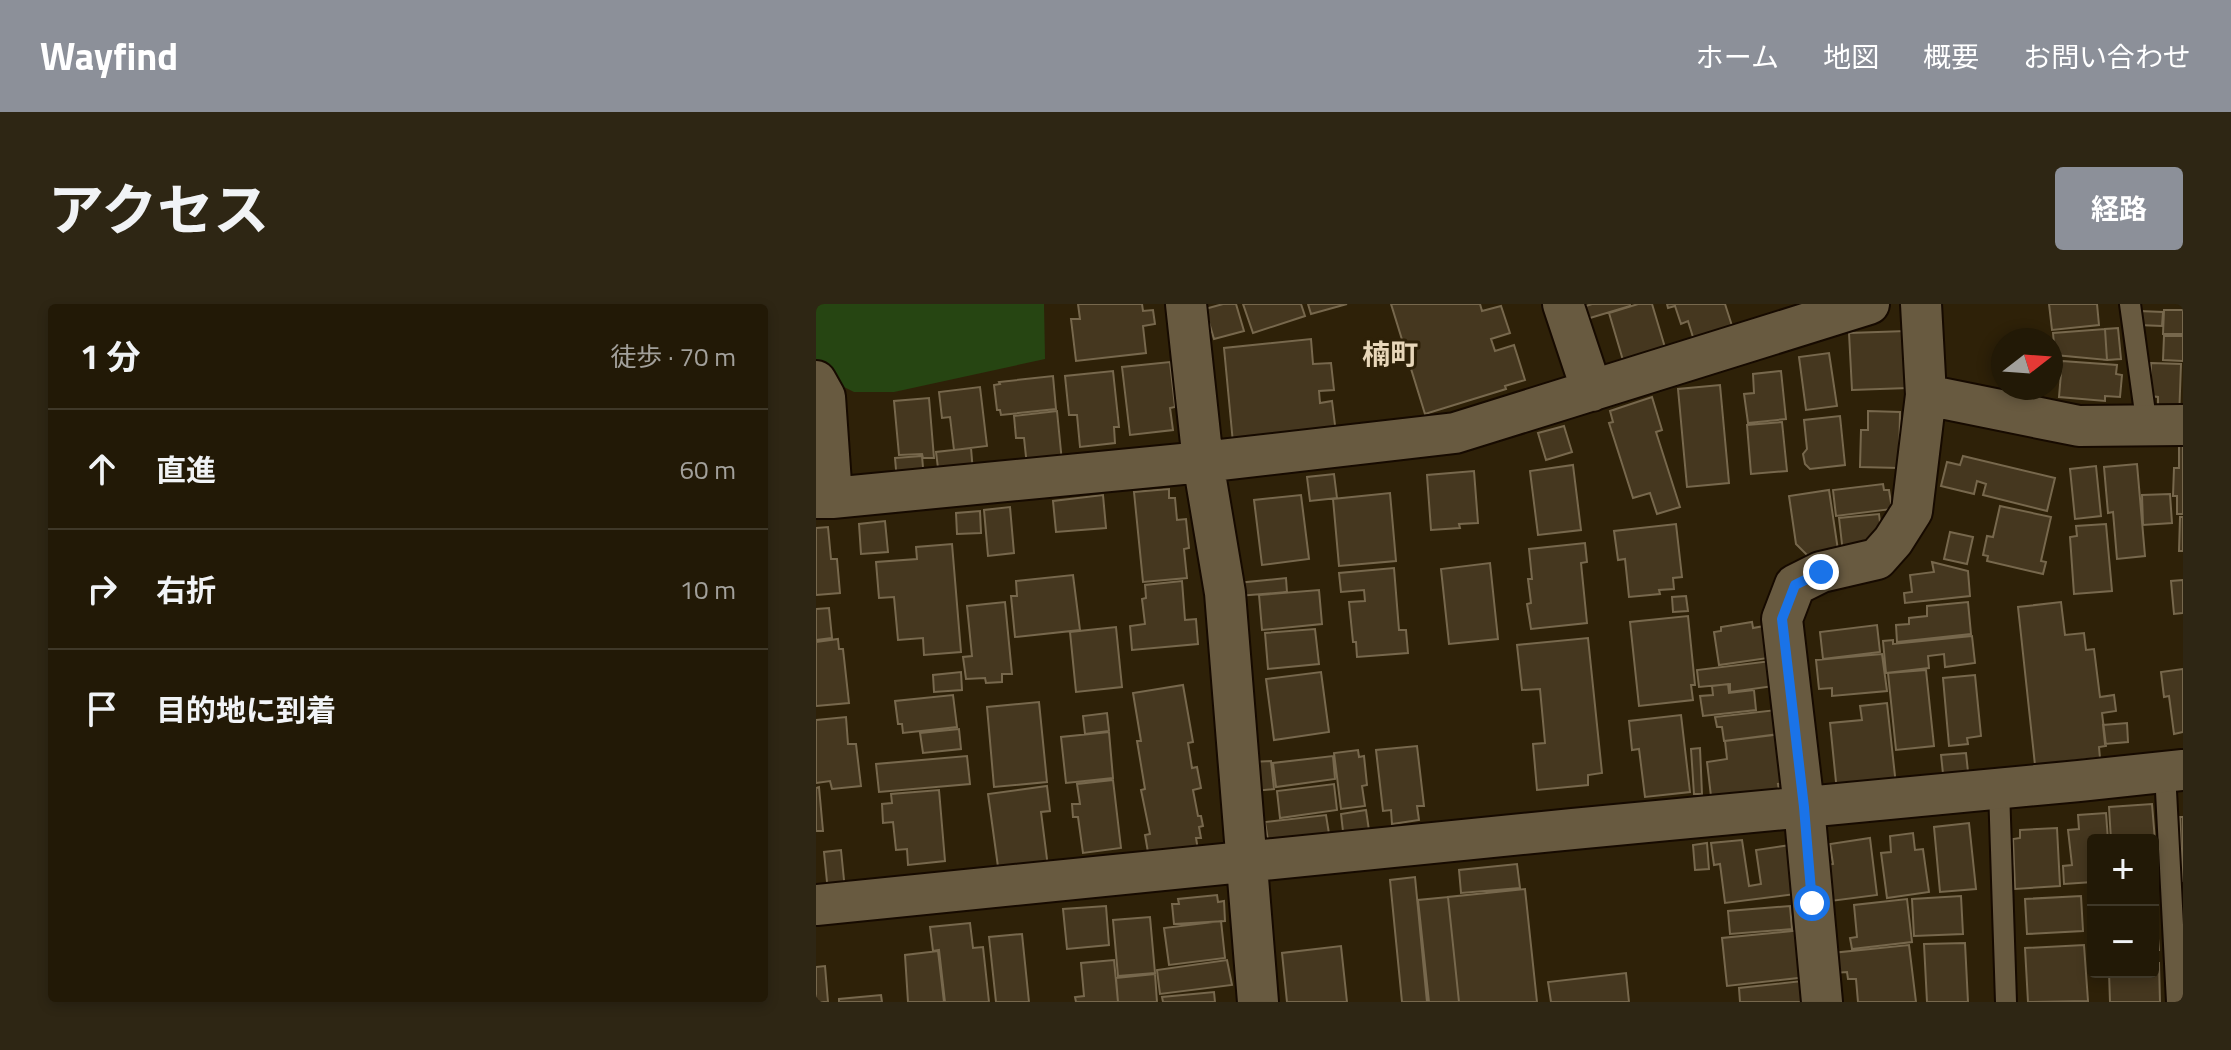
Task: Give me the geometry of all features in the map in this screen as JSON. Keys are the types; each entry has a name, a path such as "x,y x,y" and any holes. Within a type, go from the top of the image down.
{"street":[{"path":"1186,304 1203,462 1225,593 1258,1002"},
{"path":"1563,304 1592,391"},
{"path":"816,381 825,397 824,498 1203,462 1455,433 1869,304"},
{"path":"1822,1002 1782,619 1795,585 1821,572 1877,559 1912,511 1926,395 1921,304"},
{"path":"1926,395 2079,426 2165,426"},
{"path":"816,905 2174,771"}],"lane":[{"path":"2130,304 2165,426"},
{"path":"2174,771 2177,1002"},
{"path":"1999,789 2006,1002"}],"green space":[{"path":"816,304 1044,304 1045,359 894,392 854,392 816,370"}],"building":[{"path":"1078,304 1142,304 1143,311 1153,310 1155,324 1143,326 1146,353 1076,361 1071,319 1080,319"},
{"path":"1236,304 1244,331 1214,339 1205,309"},
{"path":"1243,304 1301,304 1305,316 1253,333"},
{"path":"1308,304 1347,304 1311,314"},
{"path":"1391,304 1480,304 1482,311 1501,306 1510,333 1491,339 1495,351 1514,345 1525,380 1505,386 1506,389 1425,414"},
{"path":"1592,304 1630,306 1580,321 1576,309"},
{"path":"1638,304 1652,304 1667,354 1625,367 1609,313"},
{"path":"1667,304 1725,304 1733,329 1697,350 1688,321 1681,324 1675,306 1668,308"},
{"path":"2049,304 2097,304 2099,325 2052,328"},
{"path":"2164,310 2183,310 2183,334 2163,334"},
{"path":"2139,311 2163,312 2162,326 2138,325"},
{"path":"2118,328 2121,359 2107,360 2105,329"},
{"path":"2105,329 2107,360 2063,356 2063,332"},
{"path":"1906,331 1908,388 1852,390 1849,333"},
{"path":"2164,336 2183,336 2183,361 2163,360"},
{"path":"1311,339 1313,364 1331,363 1334,390 1319,391 1320,403 1332,401 1336,433 1233,443 1224,348"},
{"path":"1829,353 1837,406 1806,410 1799,357"},
{"path":"2063,361 2117,365 2116,374 2122,375 2120,397 2105,396 2105,401 2063,397"},
{"path":"1170,362 1175,407 1170,408 1173,430 1130,435 1122,367"},
{"path":"2151,363 2181,364 2179,419 2158,408 2158,397 2150,396"},
{"path":"1113,371 1119,427 1114,427 1115,443 1080,447 1077,415 1069,415 1065,376"},
{"path":"1781,371 1786,419 1748,423 1744,394 1754,393 1753,374"},
{"path":"1053,376 1056,409 1001,415 997,410 994,385"},
{"path":"1720,385 1729,483 1687,487 1678,389"},
{"path":"980,387 987,446 954,450 950,417 942,418 939,392"},
{"path":"1652,397 1662,430 1656,432 1680,507 1657,514 1650,493 1633,498 1609,423 1613,422 1610,411"},
{"path":"929,398 934,458 923,458 922,454 899,455 894,401"},
{"path":"1057,411 1062,462 1027,466 1024,438 1016,438 1014,416"},
{"path":"1868,411 1900,412 1899,468 1860,467 1861,430 1868,430"},
{"path":"1840,416 1845,465 1810,469 1805,464 1803,454 1807,449 1804,420"},
{"path":"1782,422 1787,471 1751,474 1747,425"},
{"path":"1564,426 1572,452 1546,460 1538,433"},
{"path":"2179,445 2183,445 2183,514 2177,514 2177,496 2173,496 2174,468 2179,468"},
{"path":"971,448 973,472 939,476 936,452"},
{"path":"922,456 924,479 897,481 895,458"},
{"path":"1963,456 2055,478 2047,511 1983,495 1986,484 1977,481 1974,494 1941,486 1947,462 1960,465"},
{"path":"2137,464 2145,556 2117,559 2113,512 2108,513 2104,467"},
{"path":"1573,465 1581,530 1538,535 1530,471"},
{"path":"2096,466 2101,516 2075,519 2070,469"},
{"path":"1474,471 1478,523 1431,530 1427,475"},
{"path":"1334,474 1337,498 1310,501 1307,477"},
{"path":"1883,484 1884,490 1889,490 1892,509 1836,516 1833,490"},
{"path":"1169,489 1169,498 1175,498 1177,520 1186,519 1189,548 1184,549 1187,578 1143,582 1134,492"},
{"path":"1829,490 1838,550 1807,555 1796,544 1789,496"},
{"path":"1390,493 1396,561 1339,566 1333,499"},
{"path":"2170,494 2172,523 2143,525 2142,495"},
{"path":"1103,495 1106,528 1056,532 1053,501"},
{"path":"1301,495 1309,559 1262,565 1254,500"},
{"path":"2000,506 2051,517 2041,561 2046,562 2043,574 1987,561 1988,556 1983,555 1987,536 1993,537"},
{"path":"1010,507 1014,553 988,556 984,510"},
{"path":"980,511 981,533 957,534 956,513"},
{"path":"1879,514 1882,539 1843,553 1839,518"},
{"path":"2180,517 2183,517 2183,551 2179,551"},
{"path":"885,521 888,552 861,554 859,524"},
{"path":"1676,524 1682,577 1673,578 1674,589 1659,590 1660,594 1629,597 1625,559 1618,560 1614,531"},
{"path":"2106,524 2112,591 2074,594 2070,537 2077,536 2076,526"},
{"path":"828,527 831,559 837,559 840,593 816,595 816,528"},
{"path":"1950,532 1973,537 1967,564 1944,559"},
{"path":"1585,543 1587,562 1581,563 1587,623 1531,629 1527,604 1531,603 1528,579 1532,579 1529,549"},
{"path":"952,544 961,652 924,655 923,638 898,640 894,597 879,598 876,562 917,559 916,547"},
{"path":"1932,562 1968,571 1970,596 1905,603 1904,593 1912,592 1910,575 1934,572"},
{"path":"1490,563 1498,639 1449,644 1441,569"},
{"path":"1394,568 1399,630 1406,630 1408,653 1357,657 1349,602 1365,601 1364,590 1341,592 1339,573"},
{"path":"1073,575 1080,630 1015,637 1011,596 1017,596 1016,581"},
{"path":"1286,578 1287,592 1238,596 1237,583"},
{"path":"2183,580 2183,613 2174,614 2171,581"},
{"path":"1182,581 1185,620 1196,619 1198,644 1132,650 1130,626 1145,624 1142,599 1146,598 1145,585"},
{"path":"1319,590 1322,624 1262,630 1259,595"},
{"path":"1686,596 1688,611 1673,612 1672,597"},
{"path":"1005,602 1012,674 1002,674 1002,682 986,683 985,678 966,679 963,657 972,656 967,606"},
{"path":"1968,602 1971,634 1897,642 1896,625 1909,624 1909,618 1927,616 1927,606"},
{"path":"2061,602 2065,635 2084,633 2086,650 2094,649 2100,697 2114,695 2116,711 2102,713 2106,746 2099,747 2100,758 2035,765 2018,607"},
{"path":"829,608 832,638 816,640 816,609"},
{"path":"1688,616 1695,685 1691,685 1693,700 1639,706 1630,622"},
{"path":"1752,622 1753,628 1764,626 1768,658 1719,665 1714,632 1721,631 1721,627"},
{"path":"1877,625 1880,652 1823,659 1820,632"},
{"path":"1116,627 1122,687 1076,692 1070,632"},
{"path":"1315,629 1319,664 1268,669 1265,633"},
{"path":"1972,636 1975,663 1945,667 1944,654 1928,656 1929,668 1886,673 1883,641 1893,640 1893,644"},
{"path":"1588,638 1602,773 1588,775 1588,785 1537,790 1533,744 1545,743 1540,689 1522,690 1517,645"},
{"path":"838,639 839,649 843,649 849,703 816,706 816,642"},
{"path":"1882,654 1887,691 1832,696 1832,688 1819,689 1816,660"},
{"path":"1771,661 1774,686 1730,692 1730,684 1699,687 1697,670"},
{"path":"2183,669 2183,732 2174,734 2169,696 2164,697 2161,672"},
{"path":"1926,670 1934,746 1896,750 1888,673"},
{"path":"961,672 962,690 934,692 933,675"},
{"path":"1321,672 1329,732 1274,740 1266,679"},
{"path":"1975,675 1981,736 1967,738 1968,744 1949,746 1943,678"},
{"path":"1728,684 1729,693 1754,690 1756,710 1703,716 1700,696 1713,695 1712,686"},
{"path":"1183,685 1193,742 1188,743 1192,768 1197,767 1201,788 1193,790 1203,826 1199,827 1201,838 1196,838 1198,850 1149,858 1145,835 1150,834 1141,790 1145,789 1137,741 1141,741 1133,693"},
{"path":"953,695 957,727 903,733 902,724 898,724 895,701"},
{"path":"1039,702 1047,782 994,787 987,707"},
{"path":"1887,703 1896,785 1837,792 1830,723 1862,720 1860,706"},
{"path":"1776,710 1779,734 1724,741 1722,727 1717,727 1715,717"},
{"path":"1107,713 1109,731 1085,734 1083,716"},
{"path":"1681,715 1690,792 1645,797 1639,749 1632,750 1629,721"},
{"path":"846,717 848,744 856,744 861,786 832,789 830,781 816,783 816,720"},
{"path":"2127,723 2128,742 2105,744 2103,725"},
{"path":"959,729 961,749 923,753 920,733"},
{"path":"1109,732 1113,778 1066,783 1061,737"},
{"path":"1783,734 1789,783 1778,784 1780,797 1712,805 1707,762 1727,759 1725,741"},
{"path":"1417,746 1424,806 1417,806 1419,820 1392,824 1391,810 1383,811 1376,750"},
{"path":"1700,748 1702,794 1694,794 1691,749"},
{"path":"1358,750 1359,757 1364,756 1367,785 1362,786 1365,806 1341,809 1334,753"},
{"path":"1966,753 1969,781 1944,783 1941,755"},
{"path":"967,756 970,784 879,792 876,764"},
{"path":"1333,756 1335,779 1276,787 1273,763"},
{"path":"1271,761 1274,789 1254,791 1251,762"},
{"path":"1113,780 1121,848 1083,853 1078,817 1073,817 1072,804 1080,804 1077,784"},
{"path":"1334,784 1337,810 1280,818 1277,791"},
{"path":"1047,786 1050,811 1041,812 1048,867 999,874 988,794"},
{"path":"819,787 823,831 816,831 816,788"},
{"path":"939,790 945,861 908,865 907,849 896,850 893,822 883,823 882,804 892,803 891,794"},
{"path":"2152,804 2154,834 2111,834 2109,807"},
{"path":"1366,810 1370,837 1344,840 1341,814"},
{"path":"2106,813 2108,834 2087,834 2087,882 2064,884 2063,866 2072,865 2068,830 2079,829 2078,815"},
{"path":"1326,815 1330,840 1269,847 1265,822"},
{"path":"2180,817 2183,817 2183,881 2182,881"},
{"path":"1969,823 1976,889 1940,892 1934,827"},
{"path":"2057,828 2060,886 2015,889 2013,839 2020,838 2020,830"},
{"path":"1913,833 1915,850 1923,849 1929,892 1887,898 1881,853 1891,852 1890,836"},
{"path":"1870,838 1877,895 1831,901 1826,865 1833,864 1830,844"},
{"path":"1742,840 1749,886 1761,884 1756,850 1791,845 1796,894 1725,903 1720,864 1714,865 1711,843"},
{"path":"1707,843 1709,869 1695,870 1693,845"},
{"path":"841,850 845,890 828,892 824,852"},
{"path":"1517,864 1520,888 1461,893 1459,870"},
{"path":"1415,877 1427,1002 1402,1002 1390,880"},
{"path":"1525,889 1537,1002 1459,1002 1448,897"},
{"path":"1217,895 1218,902 1224,901 1225,921 1174,924 1172,904 1179,904 1178,899"},
{"path":"1961,896 1963,934 1914,936 1912,899"},
{"path":"2081,896 2083,931 2027,934 2025,899"},
{"path":"1448,897 1459,1002 1429,1002 1418,900"},
{"path":"1907,899 1912,942 1852,949 1850,938 1857,937 1854,905"},
{"path":"1106,906 1109,945 1067,949 1063,909"},
{"path":"1790,906 1792,929 1730,934 1728,911"},
{"path":"1150,917 1155,973 1118,976 1113,920"},
{"path":"1221,921 1225,958 1169,965 1164,928"},
{"path":"970,923 973,948 983,947 989,1002 945,1002 939,950 933,951 930,927"},
{"path":"1802,930 1807,977 1727,986 1722,938"},
{"path":"1022,934 1029,1002 996,1002 989,937"},
{"path":"1965,943 1968,1002 1927,1002 1924,944"},
{"path":"1909,945 1916,1002 1858,1002 1856,979 1848,979 1847,972 1834,973 1832,953"},
{"path":"2084,945 2088,1001 2028,1002 2025,948"},
{"path":"1341,946 1347,1002 1287,1002 1282,953"},
{"path":"938,951 944,1002 908,1002 905,955"},
{"path":"1114,960 1118,1002 1076,1002 1075,997 1084,996 1081,963"},
{"path":"1227,960 1232,985 1160,994 1157,970"},
{"path":"2159,963 2160,1002 2110,1002 2109,978 2159,978"},
{"path":"825,966 828,1002 816,1002 816,967"},
{"path":"1626,973 1629,1002 1551,1002 1548,982"},
{"path":"1155,974 1157,1002 1118,1002 1116,978"},
{"path":"1802,981 1810,1002 1740,1002 1739,988"},
{"path":"1214,992 1215,1002 1163,1002 1162,997"},
{"path":"881,995 882,1002 839,1002 839,999"}],"district":[{"name":"楠町","path":"1390,354"}],"route":[{"path":"1812,903 1782,619 1795,585 1821,572"}]}
